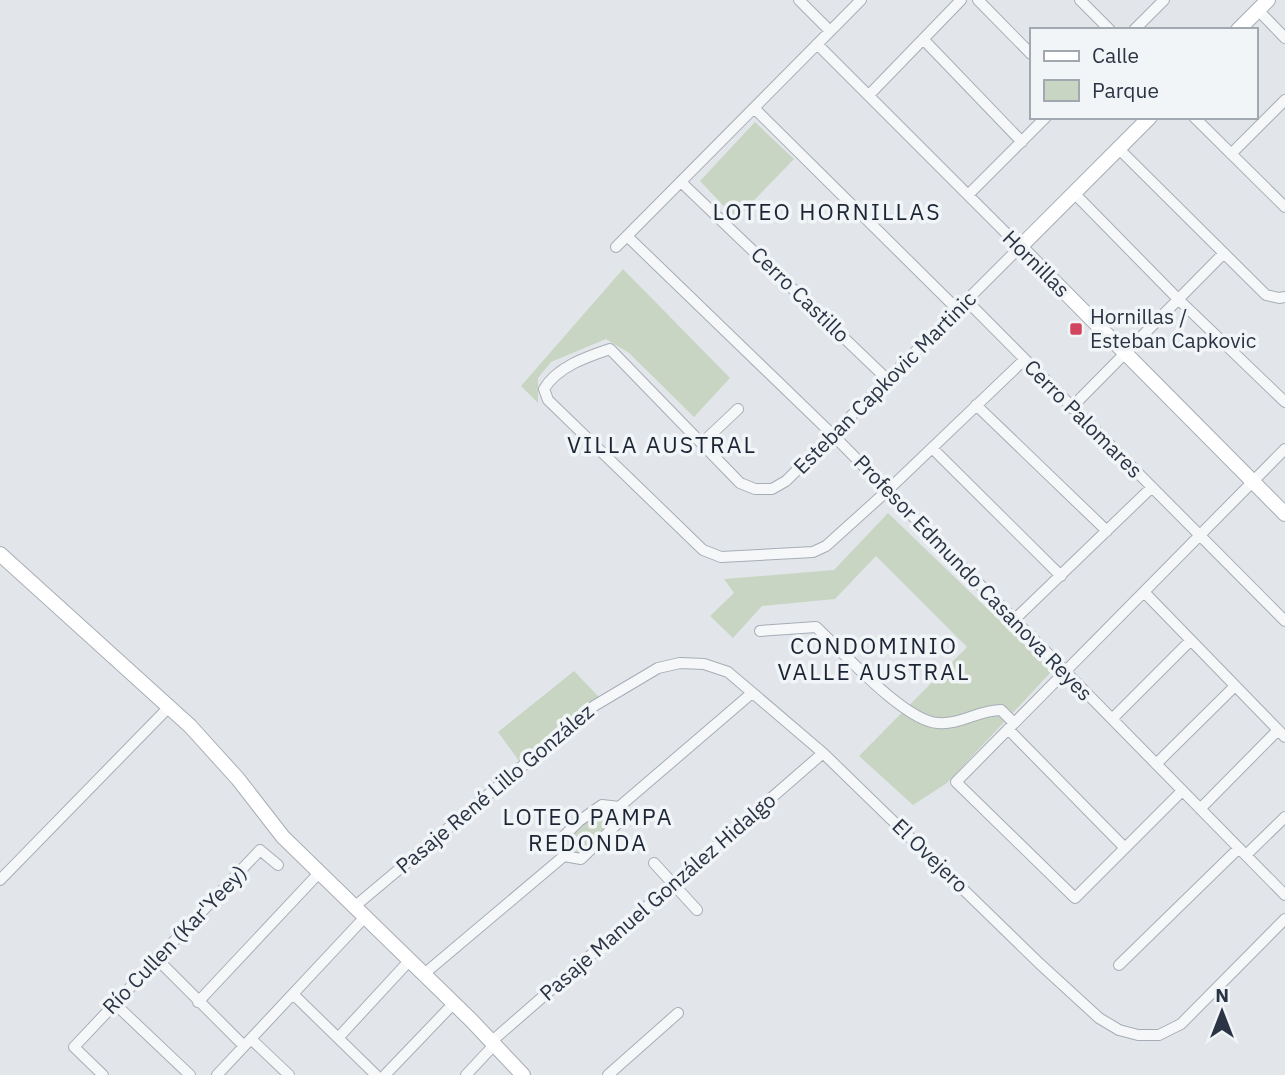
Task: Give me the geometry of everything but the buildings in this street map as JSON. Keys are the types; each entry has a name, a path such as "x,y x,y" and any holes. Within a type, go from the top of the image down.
{"street":[{"path":"799,0 830,31"},
{"path":"616,247 861,0"},
{"path":"869,95 961,0"},
{"path":"978,0 1030,53"},
{"path":"1080,0 1108,28"},
{"path":"1136,28 1164,0"},
{"path":"1240,28 1263,5 1285,38"},
{"path":"923,39 1022,142"},
{"name":"Hornillas","path":"817,44 1285,514"},
{"path":"1231,154 1285,100"},
{"path":"754,108 958,310"},
{"path":"968,195 1044,119"},
{"name":"Esteban Capkovic Martinic","path":"887,491 826,546 813,552 721,557 703,550 548,400 544,389 551,377 589,356 610,349 740,483 755,489 772,489 786,481 833,435 1148,119"},
{"path":"1196,119 1284,205"},
{"path":"1119,149 1266,295 1285,297"},
{"name":"Cerro Castillo","path":"681,182 888,380"},
{"path":"1074,193 1178,299 1285,401"},
{"name":"Profesor Edmundo Casanova Reyes","path":"627,236 833,435 1285,895"},
{"path":"1071,408 1223,254"},
{"name":"Cerro Palomares","path":"967,301 1285,621"},
{"path":"887,491 1024,360"},
{"path":"976,405 1107,531"},
{"path":"702,443 738,410"},
{"path":"932,448 1061,576"},
{"path":"1182,790 1075,898 956,782 1285,449"},
{"path":"1014,621 1151,488"},
{"path":"0,554 190,726 238,779 283,837 454,1003 523,1075"},
{"path":"1144,592 1282,733 1200,809"},
{"path":"760,631 816,627 898,704 922,719 950,723 988,710 1001,710 1011,726 1125,848"},
{"path":"1112,719 1190,640"},
{"name":"El Ovejero","path":"680,663 704,664 728,672 823,753 1040,964 1099,1018 1119,1030 1138,1035 1159,1035 1181,1024 1285,919"},
{"name":"Pasaje René Lillo González","path":"217,1075 294,995 359,913 594,706 658,668 680,663"},
{"path":"1156,764 1235,686"},
{"path":"564,856 560,840 579,821 602,805 619,807 752,693"},
{"path":"0,880 169,707"},
{"name":"Pasaje Manuel González Hidalgo","path":"466,1075 494,1043 823,753"},
{"path":"564,856 581,859 619,822 619,807"},
{"path":"1119,965 1242,852 1285,817"},
{"name":"Río Cullen (Kar'Yeey)","path":"103,1075 74,1047 260,850 278,865"},
{"path":"424,974 564,856"},
{"path":"654,863 697,910"},
{"path":"198,1002 319,873"},
{"path":"156,958 198,1002 289,1075"},
{"path":"338,1038 410,960"},
{"path":"294,995 376,1075"},
{"path":"114,1003 190,1075"},
{"path":"385,1075 454,1003"},
{"path":"608,1075 678,1013"}],"green space":[{"path":"755,122 794,159 736,219 700,181"},
{"path":"623,269 730,378 694,417 629,353 606,339 551,362 538,378 538,403 521,386"},
{"path":"888,513 1052,671 947,783 913,805 859,756 967,647 876,556 835,599 762,606 733,638 710,616 734,593 724,579 834,570"},
{"path":"574,671 599,697 522,765 498,732"},
{"path":"605,809 615,817 613,823 579,854 566,849 566,840 598,810"}],"place":[{"name":"Hornillas / Esteban Capkovic","path":"1076,329"}],"district":[{"name":"LOTEO HORNILLAS","path":"827,212"},
{"name":"VILLA AUSTRAL","path":"662,445"},
{"name":"CONDOMINIO VALLE AUSTRAL","path":"874,659"},
{"name":"LOTEO PAMPA REDONDA","path":"588,830"}]}
